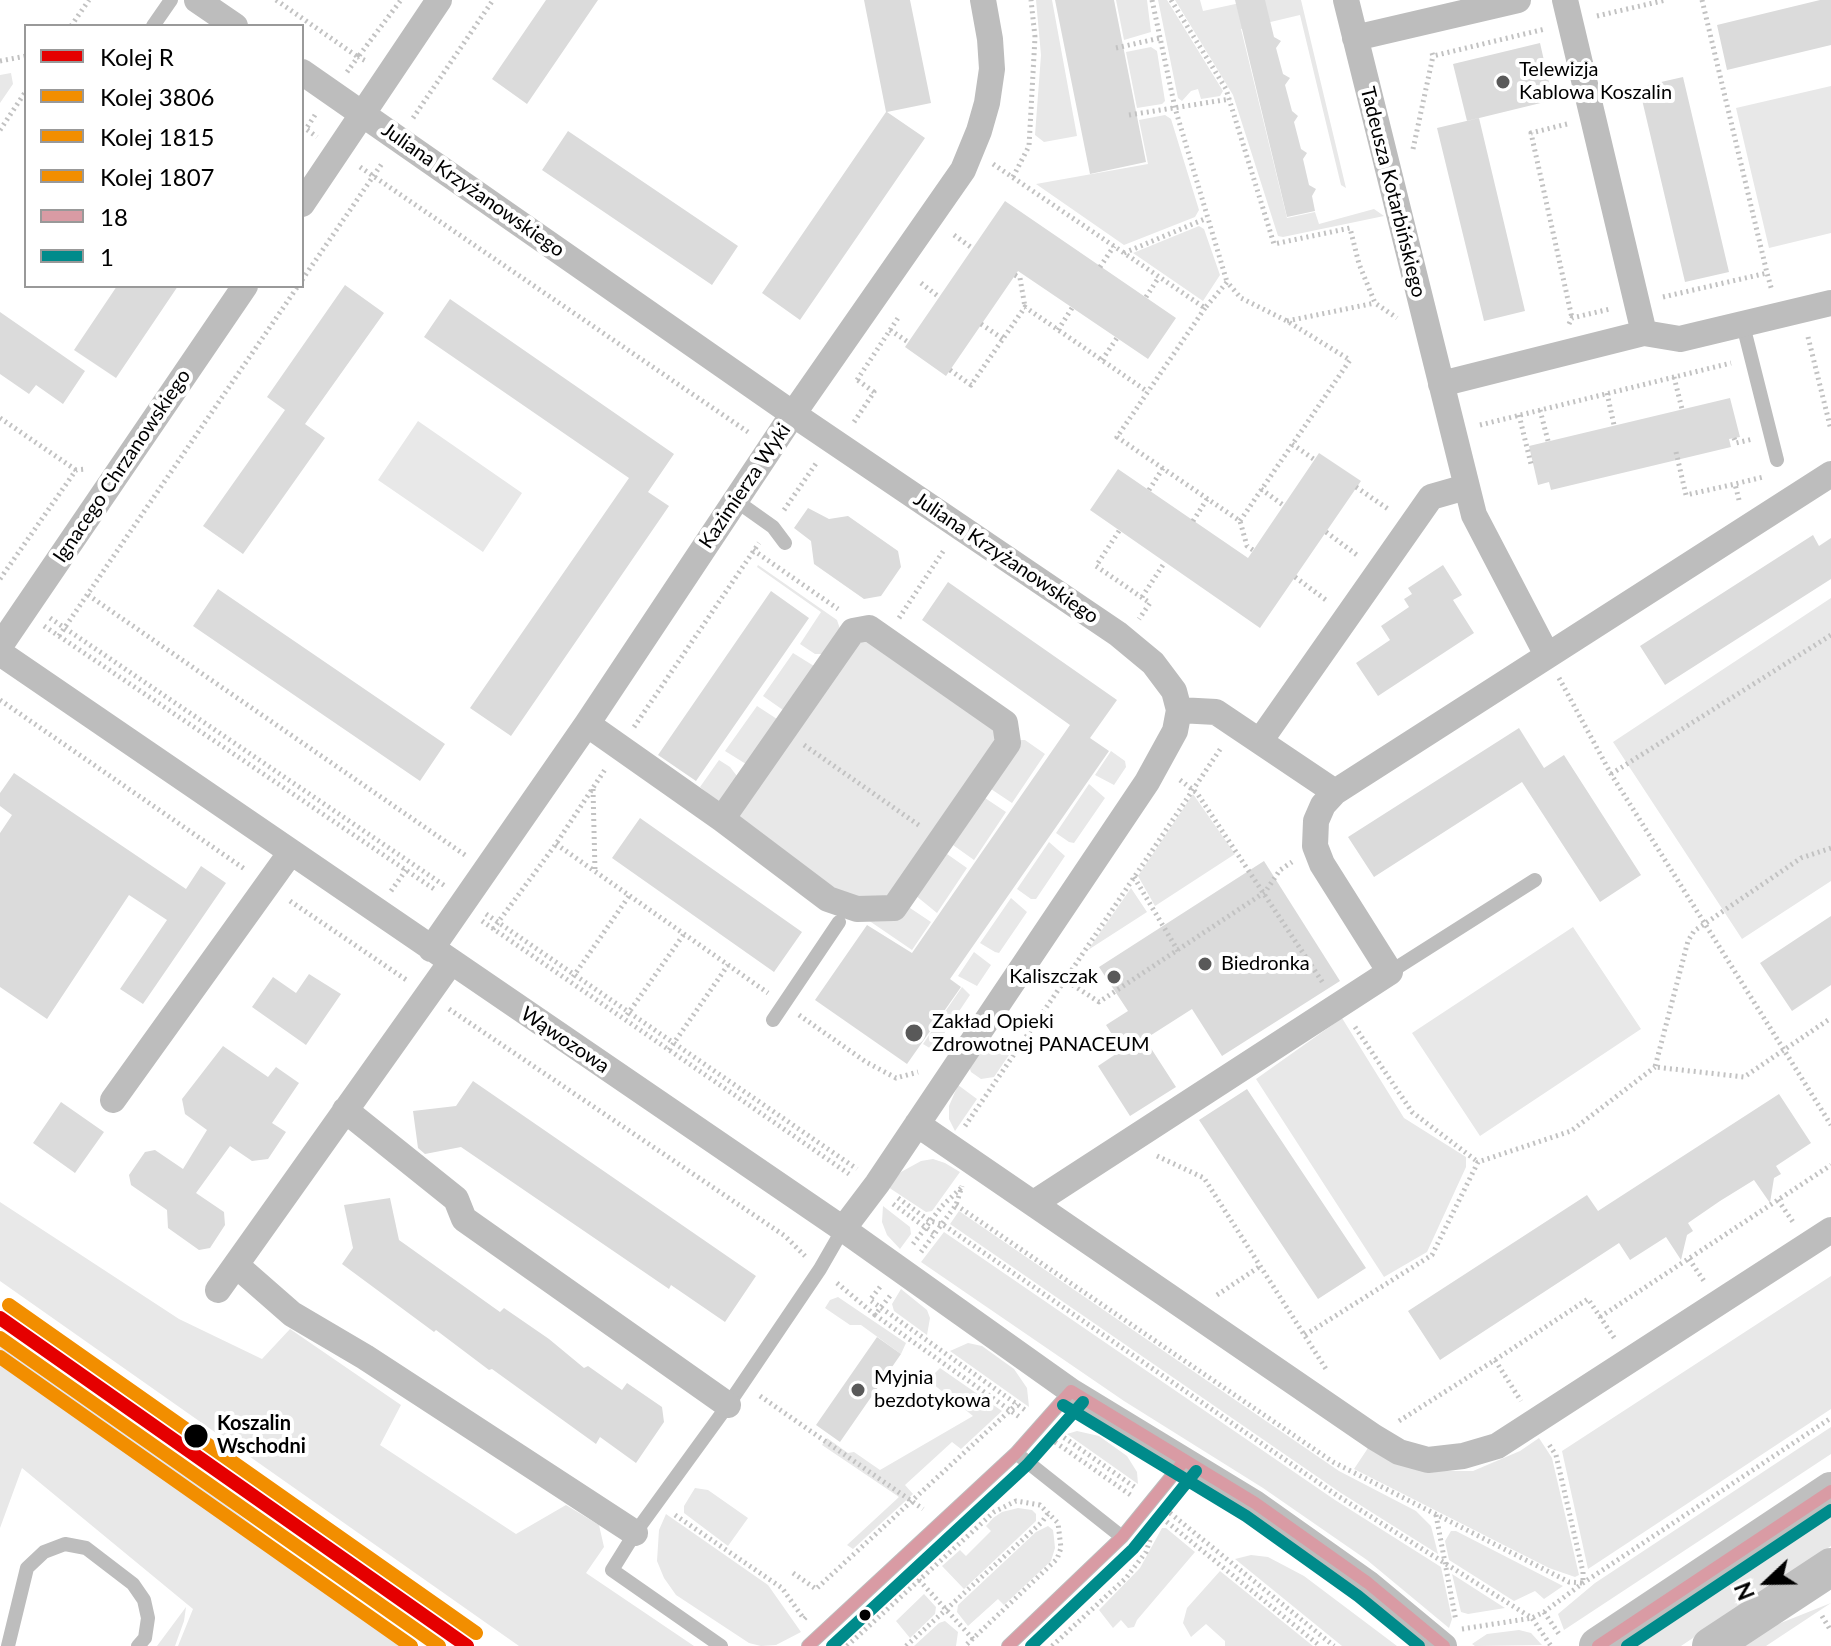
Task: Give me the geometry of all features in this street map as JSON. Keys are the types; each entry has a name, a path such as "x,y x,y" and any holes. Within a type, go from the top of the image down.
{"main road":[{"path":"1598,1646 1831,1491"},
{"path":"1711,1646 1831,1567"}],"street":[{"path":"197,0 232,24"},
{"path":"304,200 326,150 364,113 439,0"},
{"name":"Kazimierza Wyki","path":"218,1290 345,1110 441,956 465,900 485,869 587,724 793,414 963,170 987,103 992,69 983,0"},
{"name":"Tadeusza Kotarbińskiego","path":"1346,0 1474,515 1547,655"},
{"path":"1355,38 1518,0"},
{"path":"1565,0 1644,333"},
{"name":"Juliana Krzyżanowskiego","path":"304,73 793,414 1125,639 1164,676 1174,691 1179,710"},
{"name":"Ignacego Chrzanowskiego","path":"0,646 244,288"},
{"path":"1441,384 1644,333 1680,339 1831,303"},
{"path":"1034,1203 1128,1143 1334,997 1390,972 1322,864 1315,846 1316,821 1323,805 1335,792 1831,474"},
{"path":"1260,741 1431,497 1466,487"},
{"path":"587,724 722,819 828,899 857,909 894,908 1008,743 1005,723 876,634 853,631 722,819"},
{"name":"Wąwozowa","path":"0,653 843,1229 1071,1391 1255,1503 1407,1612 1452,1636"},
{"path":"843,1229 877,1184 1158,764 1175,731 1179,710 1216,712 1335,792"},
{"path":"113,1100 291,852"},
{"path":"345,1110 456,1199 464,1219 739,1405"},
{"path":"917,1124 1399,1452 1428,1460 1463,1456 1497,1446 1831,1230"},
{"path":"236,1265 292,1314 365,1357 635,1533"}],"lane":[{"path":"154,24 171,0"},
{"path":"1743,325 1777,460"},
{"path":"735,500 773,527 785,543"},
{"path":"1390,972 1535,880"},
{"path":"773,1020 839,922"},
{"path":"721,1646 612,1570 686,1462 739,1405 843,1229"},
{"path":"808,1646 1016,1453 1071,1391"},
{"path":"1016,1453 1122,1537"},
{"path":"1008,1646 1122,1537 1184,1461"},
{"path":"686,1462 701,1472"},
{"path":"9,1646 27,1568 44,1552 65,1544 86,1548 133,1584 144,1600 148,1618 145,1638 138,1646"}],"path":[{"path":"72,24 89,0"},
{"path":"276,0 358,57 401,0"},
{"path":"1013,177 1029,146 1035,37 1031,0"},
{"path":"1152,0 1175,108 1227,282 1241,298 1287,321 1350,360 1240,521"},
{"path":"1171,0 1230,99 1274,244 1350,228 1359,264 1375,303 1411,328 1429,336"},
{"path":"1702,0 1779,316 1810,339 1831,430"},
{"path":"1116,48 1160,38"},
{"path":"0,61 24,56"},
{"path":"1412,156 1433,56"},
{"path":"0,130 24,94"},
{"path":"1129,115 1230,99"},
{"path":"1567,328 1572,318 1531,133 1593,117"},
{"path":"326,150 745,428 751,436"},
{"path":"972,150 1205,308"},
{"path":"1124,253 1207,218"},
{"path":"954,235 972,248"},
{"path":"1100,267 1114,246"},
{"path":"1572,318 1767,273"},
{"path":"950,370 971,385 1025,307 1020,278 1015,275"},
{"path":"1146,297 1159,277"},
{"path":"1227,282 1205,308 1117,437 1240,521 1247,546 1253,550"},
{"path":"921,283 939,297"},
{"path":"59,636 297,288"},
{"path":"1287,321 1375,303"},
{"path":"1025,307 1148,392"},
{"path":"1058,330 1072,308"},
{"path":"981,324 1003,339"},
{"path":"890,330 908,342"},
{"path":"1102,360 1117,338"},
{"path":"493,929 556,844 753,550 773,527 819,458 827,464 874,392 830,361"},
{"path":"1473,426 1735,362"},
{"path":"1674,377 1682,409"},
{"path":"1607,393 1614,425"},
{"path":"1540,410 1548,441"},
{"path":"1519,415 1531,464 1534,464"},
{"path":"0,418 76,470"},
{"path":"1734,438 1736,443 1754,438"},
{"path":"1292,444 1315,460"},
{"path":"1676,452 1686,495 1735,484"},
{"path":"1149,490 1163,468"},
{"path":"1356,487 1411,526"},
{"path":"1261,489 1283,505"},
{"path":"1193,521 1207,499"},
{"path":"1119,531 1096,566 1150,603 1125,639"},
{"path":"1326,532 1380,571"},
{"path":"753,550 876,634 947,546"},
{"path":"1142,597 1165,562"},
{"path":"1295,577 1348,616"},
{"path":"88,595 485,869"},
{"path":"28,603 930,1221 942,1224 1338,1496 1532,1618 1551,1646"},
{"path":"1611,774 1831,635"},
{"path":"1547,655 1611,774 1831,1125"},
{"path":"783,731 940,840"},
{"path":"1229,736 965,1126 987,1143 977,1165 961,1188 956,1205 875,1315 1147,1507 1320,1646"},
{"path":"1158,764 1193,789 1412,1112 1478,1162"},
{"path":"593,788 595,871"},
{"path":"556,844 866,1062 896,1078 923,1071"},
{"path":"1305,1335 1432,1255 1478,1162 1571,1131 1655,1067 1688,941 1694,931 1801,858 1831,848"},
{"path":"1065,980 1099,1002 1265,892 1280,870 1292,862"},
{"path":"1134,877 1178,951"},
{"path":"568,983 629,896"},
{"path":"624,1019 684,934"},
{"path":"669,1050 728,965"},
{"path":"1655,1067 1744,1077 1831,1018"},
{"path":"1128,1143 1204,1178 1327,1372"},
{"path":"1600,1317 1831,1165"},
{"path":"956,1205 1333,1462 1569,1582 1583,1583"},
{"path":"1193,1312 1259,1267"},
{"path":"831,1292 840,1285"},
{"path":"1495,1360 1588,1299 1629,1362"},
{"path":"739,1405 756,1394 923,1509"},
{"path":"793,1573 816,1589 1017,1404"},
{"path":"1010,1428 1021,1418"},
{"path":"1436,1515 1445,1563 1452,1636 1532,1618 1831,1418"},
{"path":"906,1646 1042,1522 1067,1493 1093,1470"},
{"path":"701,1472 672,1513 782,1588 804,1619 814,1609"},
{"path":"912,1519 934,1499"},
{"path":"847,1646 1004,1505 1029,1501 1049,1512 1058,1523 1061,1548 1057,1559 965,1646"},
{"path":"1052,1646 1126,1578 1146,1552 1154,1530 1163,1519"},
{"path":"919,1580 973,1639"},
{"path":"1544,1612 1559,1634"},
{"path":"1822,1616 1831,1631"}],"shaded area":[{"path":"1036,0 1052,0 1077,136 1044,142 1035,135 1041,55"},
{"path":"1116,0 1147,0 1151,32 1124,40"},
{"path":"1158,0 1167,0 1223,91 1220,96 1201,99 1198,89 1191,91 1182,101 1178,98"},
{"path":"1175,0 1200,0 1203,11 1254,0 1301,0 1346,188 1341,185 1300,15 1241,29 1287,218 1315,212 1319,224 1374,209 1384,216 1278,236 1233,95"},
{"path":"1151,47 1157,51 1165,101 1137,108 1126,52"},
{"path":"11,73 13,84 0,103 0,75"},
{"path":"1831,86 1831,233 1769,248 1736,108"},
{"path":"1165,115 1171,119 1199,210 1195,217 1124,245 1036,184 1148,164 1139,120"},
{"path":"1199,226 1204,229 1220,275 1203,301 1133,253"},
{"path":"418,421 522,493 483,552 378,480"},
{"path":"758,565 837,620 840,629 824,654 815,654 800,644 821,612"},
{"path":"1831,598 1831,881 1742,939 1613,742"},
{"path":"865,639 994,730 996,742 887,900 843,897 733,818 856,641"},
{"path":"793,653 814,666 783,710 763,696"},
{"path":"757,706 777,719 746,764 725,751"},
{"path":"1020,740 1025,740 1045,754 1012,803 991,789"},
{"path":"1111,751 1125,761 1126,767 1114,785 1095,775"},
{"path":"719,760 737,776 719,803 700,787"},
{"path":"1089,784 1105,798 1074,843 1069,842 1056,833"},
{"path":"1193,794 1235,854 1155,906 1138,876"},
{"path":"985,798 1006,812 974,860 953,845"},
{"path":"1049,842 1065,856 1036,899 1031,899 1017,889"},
{"path":"947,854 967,868 937,913 915,895"},
{"path":"1131,888 1147,912 1088,950"},
{"path":"1011,898 1027,912 999,953 995,952 980,943"},
{"path":"910,908 931,922 912,950 868,920"},
{"path":"1573,927 1641,1029 1480,1136 1412,1033"},
{"path":"974,952 991,965 977,986 958,976"},
{"path":"962,987 970,995 933,1050 923,1044"},
{"path":"1342,1018 1404,1118 1466,1157 1466,1167 1427,1252 1384,1277 1256,1079"},
{"path":"995,1046 1009,1055 994,1077 981,1079 971,1072 969,1066 979,1053"},
{"path":"958,1085 977,1099 955,1131 949,1119 949,1106"},
{"path":"933,1159 960,1172 932,1211 926,1212 888,1187 901,1172 921,1161"},
{"path":"0,1202 179,1319 262,1359 290,1329 401,1405 380,1445 516,1534 566,1505 599,1525 604,1547 586,1573 694,1646 519,1646 0,1281"},
{"path":"883,1206 910,1227 911,1234 900,1249 887,1235 882,1222"},
{"path":"959,1211 1339,1471 1416,1511 1431,1526 1438,1554 1341,1493 950,1224"},
{"path":"944,1232 1335,1500 1441,1567 1452,1619 1449,1628 1367,1560 1263,1488 1124,1401 921,1262"},
{"path":"1831,1276 1831,1409 1588,1569 1562,1451"},
{"path":"901,1289 927,1310 930,1318 927,1335 894,1311 892,1304"},
{"path":"838,1297 906,1343 901,1354 861,1325 850,1325 825,1308 830,1300"},
{"path":"0,1343 198,1483 409,1646 178,1646 193,1609 22,1468 0,1528"},
{"path":"968,1343 982,1346 1014,1369 1027,1388 1029,1407 950,1351"},
{"path":"940,1368 1002,1411 961,1449 952,1442 905,1485 913,1494 853,1549 847,1545 899,1497 822,1445 827,1438 880,1470 973,1416 933,1384 933,1375"},
{"path":"1831,1427 1831,1454 1564,1630 1558,1614 1595,1583"},
{"path":"1077,1431 1099,1436 1127,1456 1137,1472 1138,1484 1067,1434"},
{"path":"1539,1438 1552,1458 1579,1575 1575,1577 1549,1568 1354,1469 1368,1448 1430,1471 1473,1471 1520,1451"},
{"path":"695,1488 708,1490 748,1518 728,1546 684,1513 684,1506"},
{"path":"1018,1508 1032,1510 1036,1521 964,1589 942,1566 960,1550 966,1556 991,1531 986,1526 993,1518"},
{"path":"1831,1511 1831,1546 1681,1646 1629,1646"},
{"path":"666,1514 768,1585 801,1632 776,1645 749,1643 676,1595 657,1561 659,1530"},
{"path":"1048,1526 1053,1530 1055,1548 1051,1561 1004,1605 998,1599 968,1626 957,1612 958,1605 1036,1532"},
{"path":"1162,1528 1195,1552 1134,1627 1128,1628 1121,1620 1113,1628 1099,1610 1140,1568"},
{"path":"1451,1531 1563,1586 1544,1599 1535,1591 1514,1601 1449,1560 1445,1541"},
{"path":"1251,1555 1268,1557 1304,1576 1397,1646 1342,1646 1235,1559"},
{"path":"1220,1571 1313,1646 1225,1646 1225,1641 1206,1624 1191,1637 1183,1623 1187,1608"},
{"path":"1452,1574 1505,1608 1468,1614 1461,1612"},
{"path":"924,1594 936,1607 935,1614 910,1638 896,1621"},
{"path":"1831,1603 1766,1646 1738,1646 1763,1630"},
{"path":"186,1607 175,1646 157,1646"},
{"path":"945,1621 958,1632 956,1646 914,1646 939,1623"},
{"path":"1519,1630 1531,1633 1542,1645 1472,1644 1487,1634"}],"building":[{"path":"546,0 598,0 527,104 492,79"},
{"path":"864,0 910,0 931,103 887,112 925,138 800,320 762,293 886,112"},
{"path":"1055,0 1114,0 1146,162 1090,174"},
{"path":"1235,0 1265,0 1274,37 1281,41 1276,48 1283,74 1290,78 1285,85 1292,111 1298,116 1294,122 1301,149 1307,153 1303,159 1309,185 1316,189 1312,196 1315,211 1287,217"},
{"path":"1831,0 1831,45 1727,70 1717,25"},
{"name":"Telewizja Kablowa Koszalin","path":"1540,43 1553,100 1467,121 1453,64"},
{"path":"1683,77 1729,272 1685,282 1639,87"},
{"path":"1479,118 1525,311 1484,321 1437,128"},
{"path":"568,131 738,246 712,285 542,170"},
{"path":"1005,201 1176,318 1148,359 1018,271 946,376 905,347"},
{"path":"345,285 384,313 305,424 325,438 243,554 203,526 285,410 267,397"},
{"path":"116,288 177,288 116,378 74,350"},
{"path":"450,299 674,454 648,492 669,506 511,736 470,708 629,478 424,337"},
{"path":"0,312 85,371 63,404 36,385 29,394 0,374"},
{"path":"1730,398 1740,437 1729,439 1731,447 1551,490 1549,482 1538,485 1529,446"},
{"path":"1319,453 1361,481 1260,628 1090,510 1118,469 1248,558"},
{"path":"808,508 829,519 848,516 898,551 901,567 881,596 864,599 814,564 811,541 794,528"},
{"path":"1813,535 1819,546 1831,538 1831,579 1665,685 1640,646"},
{"path":"1443,565 1462,595 1453,600 1474,633 1378,696 1356,663 1390,640 1381,626 1409,607 1404,599 1412,594 1408,588"},
{"path":"948,582 1117,700 1090,738 1109,751 950,979 961,987 907,1064 815,1000 867,925 912,953 1070,725 922,620"},
{"path":"218,589 445,744 420,781 193,626"},
{"path":"771,591 809,618 696,781 658,755"},
{"path":"1519,728 1544,768 1564,755 1641,875 1600,902 1522,782 1374,877 1348,837"},
{"path":"14,773 186,889 201,866 226,883 143,1004 120,989 167,920 129,895 47,1019 0,987 0,833 12,815 0,806 0,793"},
{"path":"640,818 802,932 774,972 612,858"},
{"path":"1264,861 1340,981 1222,1056 1192,1009 1145,1039 1176,1087 1130,1116 1098,1066 1122,1050 1106,1025 1128,1011 1099,967"},
{"path":"1831,916 1831,985 1792,1011 1760,963"},
{"path":"309,974 341,994 306,1045 252,1007 273,977 296,993"},
{"path":"223,1046 268,1077 276,1067 299,1083 272,1123 286,1132 268,1159 252,1161 230,1146 196,1193 224,1212 225,1225 210,1248 199,1250 168,1228 167,1210 131,1185 129,1175 145,1152 155,1150 183,1169 207,1130 185,1114 182,1099"},
{"path":"473,1081 756,1276 725,1322 671,1285 669,1289 461,1147 425,1154 418,1148 413,1111 456,1106"},
{"path":"1247,1089 1366,1268 1318,1299 1199,1120"},
{"path":"1779,1094 1811,1143 1776,1166 1781,1174 1774,1178 1770,1203 1754,1180 1720,1201 1688,1223 1693,1231 1687,1235 1681,1260 1666,1237 1630,1260 1619,1243 1440,1360 1408,1311 1587,1195 1598,1211"},
{"path":"61,1102 104,1132 75,1173 33,1143"},
{"path":"390,1198 399,1240 500,1312 504,1308 549,1339 584,1368 588,1366 622,1390 627,1383 662,1407 664,1422 636,1463 600,1437 596,1444 342,1264 353,1248 344,1205"},
{"name":"Myjnia bezdotykowa","path":"877,1337 901,1354 840,1442 816,1425"}],"rail line":[{"name":"1815","path":"9,1305 476,1633"},
{"name":"R","path":"0,1318 467,1646"},
{"name":"3806","path":"0,1338 439,1646"},
{"name":"1807","path":"0,1357 411,1646"}],"transit line":[{"name":"18","path":"1071,1391 1255,1503 1368,1583 1444,1646"},
{"name":"18","path":"808,1646 1016,1453 1071,1391"},
{"name":"1","path":"832,1646 1027,1465 1083,1402"},
{"name":"1","path":"1063,1405 1246,1516 1358,1596 1419,1646"},
{"name":"18","path":"1008,1646 1122,1537 1184,1461"},
{"name":"1","path":"1031,1646 1133,1549 1196,1471"},
{"name":"18","path":"1598,1646 1831,1491"},
{"name":"1","path":"1627,1646 1831,1510"}],"place":[{"name":"Telewizja Kablowa Koszalin","path":"1503,82"},
{"name":"Biedronka","path":"1205,964"},
{"name":"Kaliszczak","path":"1114,977"},
{"name":"Zakład Opieki Zdrowotnej PANACEUM","path":"914,1033"},
{"name":"Myjnia bezdotykowa","path":"858,1390"},
{"name":"Koszalin Wschodni","path":"196,1436"}]}
